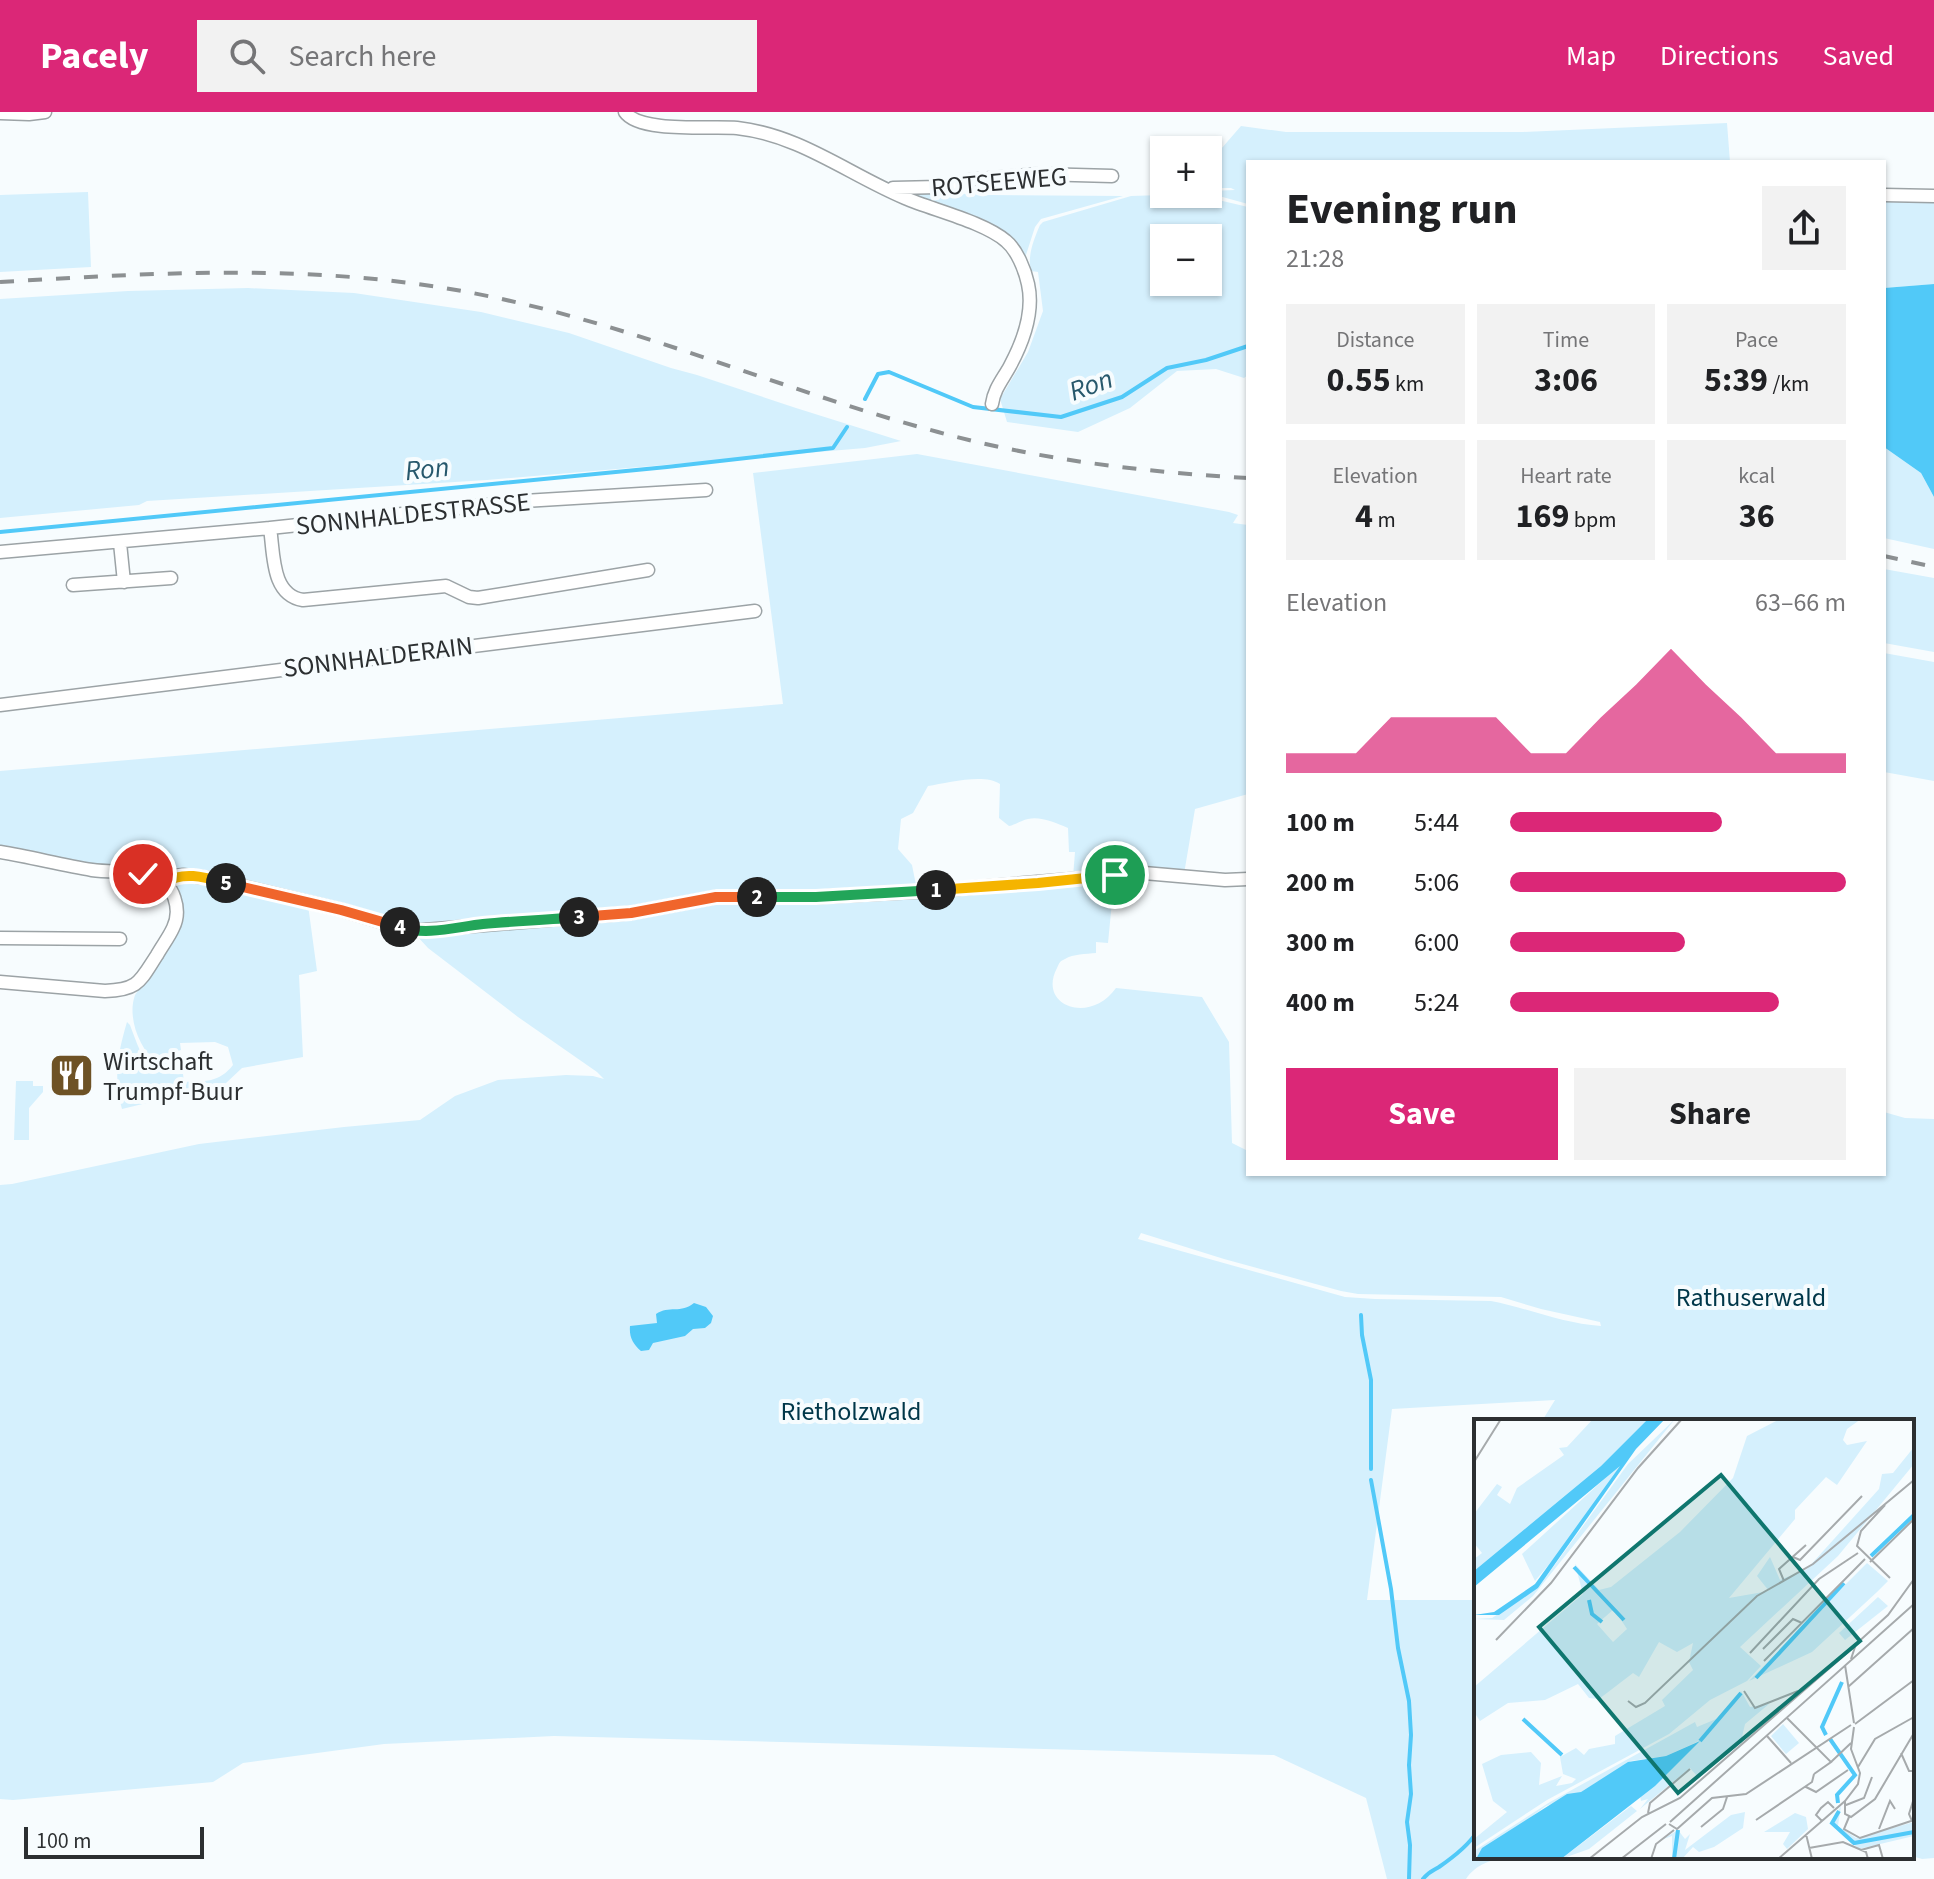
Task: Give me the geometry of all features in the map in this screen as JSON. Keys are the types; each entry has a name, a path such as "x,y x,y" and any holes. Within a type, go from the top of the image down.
{"street":[{"name":"ROTSEEWEG","path":"625,112 631,119 647,124 738,128 787,139 902,197 985,229 1008,243 1028,284 1030,300 1018,348 996,387 992,404"},
{"path":"0,113 42,113"},
{"name":"ROTSEEWEG","path":"885,188 939,187 970,180 1039,174 1112,176"},
{"path":"1886,195 1934,196"},
{"name":"SONNHALDESTRASSE","path":"0,552 120,543 524,501 706,490"},
{"path":"270,528 278,583 287,594 303,600 446,586 478,598 648,570"},
{"path":"120,543 124,582"},
{"path":"73,585 171,578"},
{"name":"SONNHALDERAIN","path":"0,705 755,611"},
{"path":"0,852 89,869 155,876 172,892 176,906 174,928 142,977 131,988 105,991 0,982"},
{"path":"164,882 183,875 208,878 341,910 412,931 631,913 716,897 816,897 932,891 1144,873 1246,879"},
{"path":"0,938 120,939"}],"green space":[{"path":"1727,123 1730,160 1246,160 1246,203 1222,197 1222,190 1235,190 1222,188 1222,148 1241,126 1286,132 1523,132"},
{"path":"900,191 1123,196 1041,219 1035,227 1025,258 1016,245"},
{"path":"88,192 91,267 0,272 0,195"},
{"path":"1150,195 1150,208 1222,208 1222,201 1246,207 1246,376 1216,369 1177,371 1130,408 1078,432 1007,422 1000,399 1028,352 1043,311 1038,272 1031,271 1030,265 1040,225 1131,196"},
{"path":"1886,200 1934,201 1934,284 1886,288"},
{"path":"248,288 354,293 481,312 569,333 901,441 865,448 487,480 147,501 139,505 0,518 0,299"},
{"path":"1886,448 1921,473 1934,497 1934,549 1886,538"},
{"path":"917,454 1238,515 1233,523 1246,525 1246,795 1195,809 1184,874 1073,877 1075,852 1069,852 1068,828 1033,818 1009,826 999,818 1000,784 985,779 928,786 913,813 901,819 898,849 912,865 917,890 802,895 425,929 178,870 125,870 0,845 0,771 783,704 753,473"},
{"path":"1886,569 1934,578 1934,652 1886,643"},
{"path":"1886,653 1934,662 1934,781 1886,772"},
{"path":"185,878 308,905 317,971 299,975 303,1057 242,1068 225,1084 122,1109 118,1066 127,1022 147,1061 161,1071 183,1074 184,1082 217,1078 233,1065 228,1047 215,1042 180,1043 181,1050 170,1053 168,1064 158,1064 145,1050 136,1032 133,1013 135,995 177,931 175,885 176,881"},
{"name":"Rietholzwald","path":"1104,881 1111,887 1112,902 1108,943 1096,942 1096,953 1072,956 1061,962 1053,981 1054,992 1060,1001 1081,1008 1093,1006 1116,988 1202,997 1229,1042 1232,1143 1246,1150 1246,1176 1886,1176 1886,1113 1905,1118 1934,1119 1934,1858 1914,1857 1914,1419 1543,1419 1555,1400 1392,1409 1367,1600 1474,1600 1474,1859 1500,1859 1484,1864 1466,1879 1387,1879 1366,1798 1274,1755 554,1736 384,1744 243,1763 213,1782 0,1799 0,1185 199,1144 420,1120 455,1096 498,1080 566,1075 604,1079 518,1017 428,948 417,936 683,904","holes":["1141,1233 1341,1291 1501,1297 1600,1322 1601,1326 1491,1301 1345,1297 1138,1239"]},
{"path":"16,1081 33,1081 33,1086 43,1086 43,1092 29,1108 29,1140 14,1140"}],"water":[{"path":"1934,284 1934,497 1921,473 1886,448 1886,288"},
{"path":"694,1303 706,1307 713,1316 705,1328 653,1343 649,1350 641,1351 634,1343 630,1326 657,1323 656,1314"}],"waterway":[{"name":"Ron","path":"865,399 878,374 889,372 973,407 1061,417 1122,397 1167,368 1206,360 1246,347"},
{"name":"Ron","path":"0,532 833,448 847,427"},
{"path":"1361,1315 1371,1380 1371,1469"},
{"path":"1371,1480 1409,1701 1409,1879"},
{"path":"1423,1879 1459,1852 1474,1836"}],"railway":[{"path":"0,282 125,275 249,273 311,274 435,287 497,298 609,327 828,399 976,442 1092,463 1246,478"},
{"path":"1886,556 1934,567"}],"place":[{"name":"Wirtschaft Trumpf-Buur","path":"72,1076"}],"route":[{"path":"143,874 155,876 164,882 183,875 208,878 341,910 412,931 631,913 716,897 816,897 932,891 1115,875"}],"park label":[{"name":"Rathuserwald","path":"1751,1297"}]}
